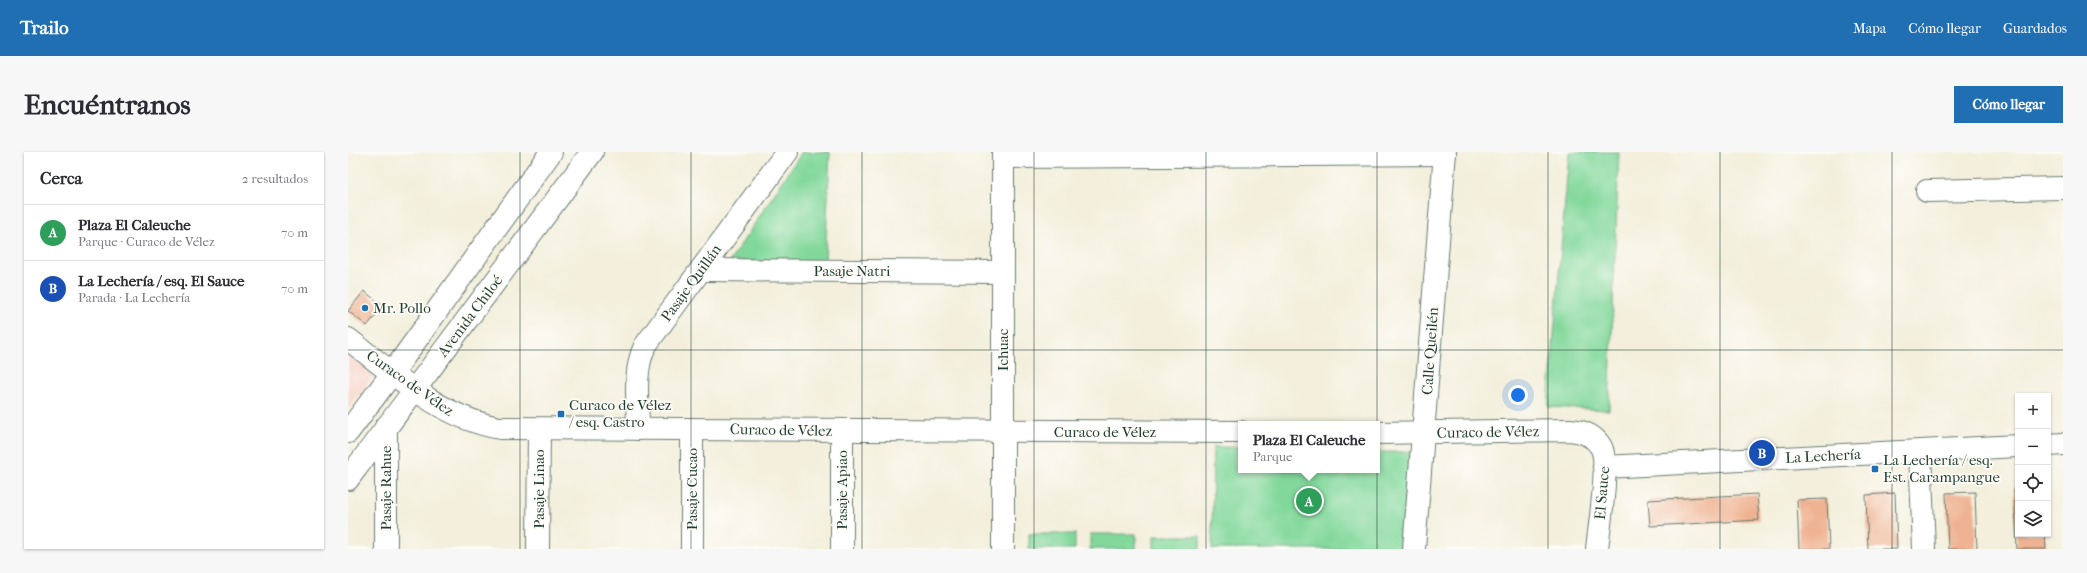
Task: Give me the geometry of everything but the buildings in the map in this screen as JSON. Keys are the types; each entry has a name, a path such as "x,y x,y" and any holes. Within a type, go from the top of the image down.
{"street":[{"name":"Avenida Chiloé","path":"348,432 393,372 550,152"},
{"name":"Avenida Chiloé","path":"348,479 592,152"},
{"name":"Pasaje Quillán","path":"638,429 638,371 642,354 650,340 787,152"},
{"path":"1003,155 1445,153"},
{"name":"Calle Queilén","path":"1414,549 1445,153"},
{"name":"Ichuac","path":"1003,155 1003,549"},
{"path":"1927,191 2063,188"},
{"name":"Pasaje Natri","path":"701,270 1003,272"},
{"name":"Curaco de Vélez","path":"348,339 442,408 460,418 480,425 500,428 1003,432 1238,432"},
{"name":"Pasaje Rahue","path":"386,427 386,549"},
{"name":"Pasaje Linao","path":"538,549 539,429"},
{"name":"Pasaje Cucao","path":"692,430 692,549"},
{"name":"Curaco de Vélez","path":"1380,433 1570,430 1588,434 1596,440"},
{"name":"Pasaje Apiao","path":"842,431 842,549"},
{"name":"El Sauce","path":"1596,440 1602,448 1605,457 1597,549"},
{"path":"2051,445 2063,444"},
{"name":"La Lechería","path":"1604,467 2015,446"},
{"path":"1920,451 1924,549"}],"shaded area":[{"path":"348,356 375,373 348,410"}],"green space":[{"path":"802,152 830,152 825,262 730,261"},
{"path":"1569,152 1619,152 1609,410 1548,407"},
{"path":"1213,447 1238,447 1238,473 1380,473 1380,452 1410,452 1401,549 1212,549"},
{"path":"1029,534 1075,534 1075,549 1029,549"},
{"path":"1090,534 1136,534 1136,549 1090,549"},
{"path":"1154,536 1200,536 1200,549 1154,549"}],"place":[{"name":"Mr. Pollo","path":"365,308"},
{"name":"Curaco de Vélez / esq. Castro","path":"561,414"},
{"name":"La Lechería / esq. El Sauce","path":"1762,453"},
{"name":"La Lechería / esq. Est. Carampangue","path":"1875,469"},
{"name":"Plaza El Caleuche","path":"1309,501"}]}
